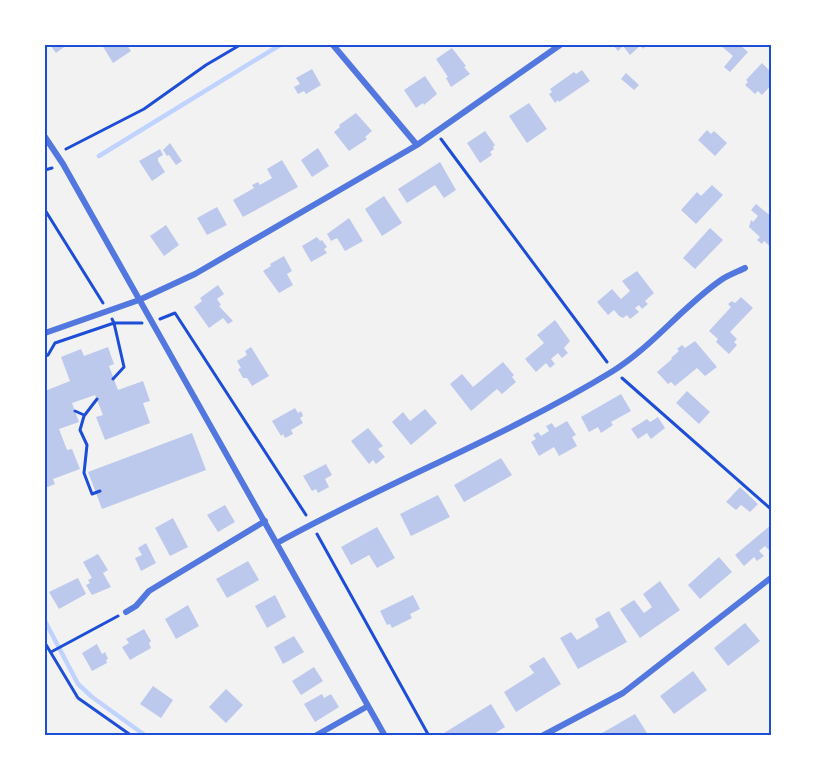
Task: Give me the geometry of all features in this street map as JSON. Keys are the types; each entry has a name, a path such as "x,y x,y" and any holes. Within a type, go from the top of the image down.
{"street":[{"path":"333,45 417,145"},
{"path":"45,333 139,300 195,274 417,145 560,45"},
{"path":"45,137 385,736"},
{"path":"277,543 501,432 613,371 721,280 745,268"},
{"path":"126,612 136,606 149,591 265,522"},
{"path":"542,736 623,693 772,577"},
{"path":"315,736 368,706"}],"path":[{"path":"56,154 144,110 206,65 240,45"},
{"path":"436,133 613,371 772,510"},
{"path":"45,210 114,323 124,368 113,379"},
{"path":"45,356 55,343 114,323 152,322 175,313 312,524 429,736"},
{"path":"97,399 84,416 80,429 87,445 84,473 92,494 100,491"},
{"path":"75,411 84,416"},
{"path":"51,652 126,612"},
{"path":"45,643 78,698 132,736"}],"building":[{"path":"50,45 67,45 56,53"},
{"path":"102,45 127,45 131,51 113,63"},
{"path":"613,45 641,45 630,55 623,46 618,51"},
{"path":"720,45 740,45 748,52 730,72 724,67 733,56"},
{"path":"452,48 470,74 451,87 446,78 448,77 436,59"},
{"path":"762,63 772,73 772,84 762,95 758,91 755,94 745,85 748,82 746,80"},
{"path":"312,69 321,85 306,94 304,91 298,94 294,87 300,84 296,78"},
{"path":"582,70 590,81 555,103 549,94 552,92 550,89 574,72 576,74"},
{"path":"626,73 639,85 634,90 621,79"},
{"path":"425,76 437,94 424,105 423,103 416,108 404,90"},
{"path":"529,103 547,129 527,143 509,116"},
{"path":"356,113 372,131 365,137 367,139 349,151 334,132 340,127 339,125"},
{"path":"707,130 711,134 714,131 727,143 715,156 698,140"},
{"path":"485,131 495,145 490,152 492,155 480,163 467,143"},
{"path":"170,143 182,161 176,165 163,150"},
{"path":"318,148 329,166 312,177 301,160"},
{"path":"160,149 163,155 158,158 158,161 165,172 152,181 139,161"},
{"path":"282,160 298,187 243,217 233,200 254,188 252,185 258,182 260,185 272,178 267,169"},
{"path":"440,162 456,190 444,198 435,185 407,203 398,189"},
{"path":"712,185 723,195 696,224 681,210 697,192 701,196"},
{"path":"384,196 402,223 382,236 365,209"},
{"path":"756,204 772,217 772,248 764,241 762,244 757,240 760,237 749,227 751,220 753,222 758,216 751,210"},
{"path":"217,207 227,225 207,235 197,218"},
{"path":"349,218 363,241 345,251 337,238 331,241 327,234"},
{"path":"166,225 179,245 164,256 150,236"},
{"path":"710,228 723,240 695,269 683,258"},
{"path":"317,237 327,247 324,249 327,253 311,262 302,246"},
{"path":"284,256 292,271 287,274 293,285 279,293 263,271"},
{"path":"637,271 654,293 645,301 648,304 642,309 639,305 635,308 639,312 630,319 627,315 623,318 619,316 614,310 608,315 597,302 612,289 621,299 630,291 622,281"},
{"path":"218,285 224,294 217,299 221,305 219,306 233,321 228,324 223,318 209,328 194,307 202,301 200,298"},
{"path":"741,297 753,308 730,332 737,339 734,342 737,345 729,354 716,342 718,339 709,331 731,307 728,304 732,301 735,303"},
{"path":"555,320 570,341 564,348 568,353 562,358 558,353 551,359 555,364 550,368 546,363 536,372 525,359 544,343 537,335"},
{"path":"695,341 717,367 705,376 697,368 675,386 671,382 668,384 657,372 679,351 677,349 682,345 685,348"},
{"path":"108,347 114,364 109,366 118,390 143,381 150,401 143,403 150,423 105,440 96,417 103,415 95,395 72,403 79,422 59,429 67,450 72,449 80,469 53,479 55,484 45,488 45,391 70,381 61,357 81,349 84,356"},
{"path":"251,347 269,376 252,386 247,378 243,378 237,361 247,355 245,351"},
{"path":"503,362 514,375 512,377 516,382 502,394 497,389 471,411 450,384 462,374 473,387"},
{"path":"687,391 710,412 699,424 676,403"},
{"path":"621,394 631,411 611,422 613,425 601,433 598,427 589,432 581,417"},
{"path":"295,408 298,413 301,411 303,416 300,418 303,423 291,430 293,434 285,438 283,434 281,436 272,421"},
{"path":"425,409 437,423 411,445 392,422 403,412 410,421"},
{"path":"658,417 665,428 651,439 647,433 638,439 631,429 647,419 650,422"},
{"path":"567,421 576,435 572,437 577,446 559,456 554,447 539,456 531,442 536,439 533,435 538,432 541,436 549,431 546,426 552,423 555,428"},
{"path":"368,428 383,446 378,449 385,457 376,464 373,460 369,464 351,441"},
{"path":"192,433 206,470 102,509 88,472"},
{"path":"501,458 512,475 464,502 454,485"},
{"path":"326,464 332,475 325,479 329,487 318,493 316,489 312,491 303,476"},
{"path":"740,487 758,504 750,512 741,505 736,510 726,502"},
{"path":"438,495 450,517 411,536 400,514"},
{"path":"225,505 235,522 218,532 207,515"},
{"path":"173,518 188,547 170,556 155,528"},
{"path":"772,524 772,548 769,550 765,546 759,551 764,556 757,561 754,557 744,566 735,555"},
{"path":"377,527 395,558 377,568 369,555 351,565 341,547"},
{"path":"146,543 156,563 141,571 135,558 142,555 138,548"},
{"path":"98,554 108,570 103,573 111,587 92,595 86,585 92,578 83,562"},
{"path":"719,557 732,572 700,599 688,585"},
{"path":"248,561 259,580 227,598 216,579"},
{"path":"78,578 86,594 59,609 49,592"},
{"path":"660,581 680,610 640,638 620,609 634,600 644,613 652,607 643,594"},
{"path":"275,595 286,617 267,628 255,606"},
{"path":"413,595 420,609 410,614 412,618 392,628 390,624 387,625 380,611"},
{"path":"188,605 199,626 176,639 165,619"},
{"path":"609,611 627,642 578,669 560,638 571,632 577,640 599,627 595,619"},
{"path":"745,623 760,641 728,666 714,648"},
{"path":"144,629 151,641 149,643 151,648 130,660 122,647 129,643 126,639"},
{"path":"294,636 304,652 283,664 274,647"},
{"path":"97,644 102,654 105,652 108,659 107,663 92,671 82,653"},
{"path":"544,657 561,684 516,712 504,692 534,673 529,666"},
{"path":"314,667 323,681 301,695 292,681"},
{"path":"693,671 707,690 674,714 660,696"},
{"path":"153,686 173,700 161,718 140,704"},
{"path":"226,689 243,705 226,723 209,707"},
{"path":"322,694 324,698 331,694 339,707 315,722 304,704"},
{"path":"491,704 505,727 491,736 446,736 444,733"},
{"path":"635,714 647,733 642,736 597,736"}],"waterway":[{"path":"99,156 280,45"},
{"path":"45,621 78,684 92,697 146,736"}]}
